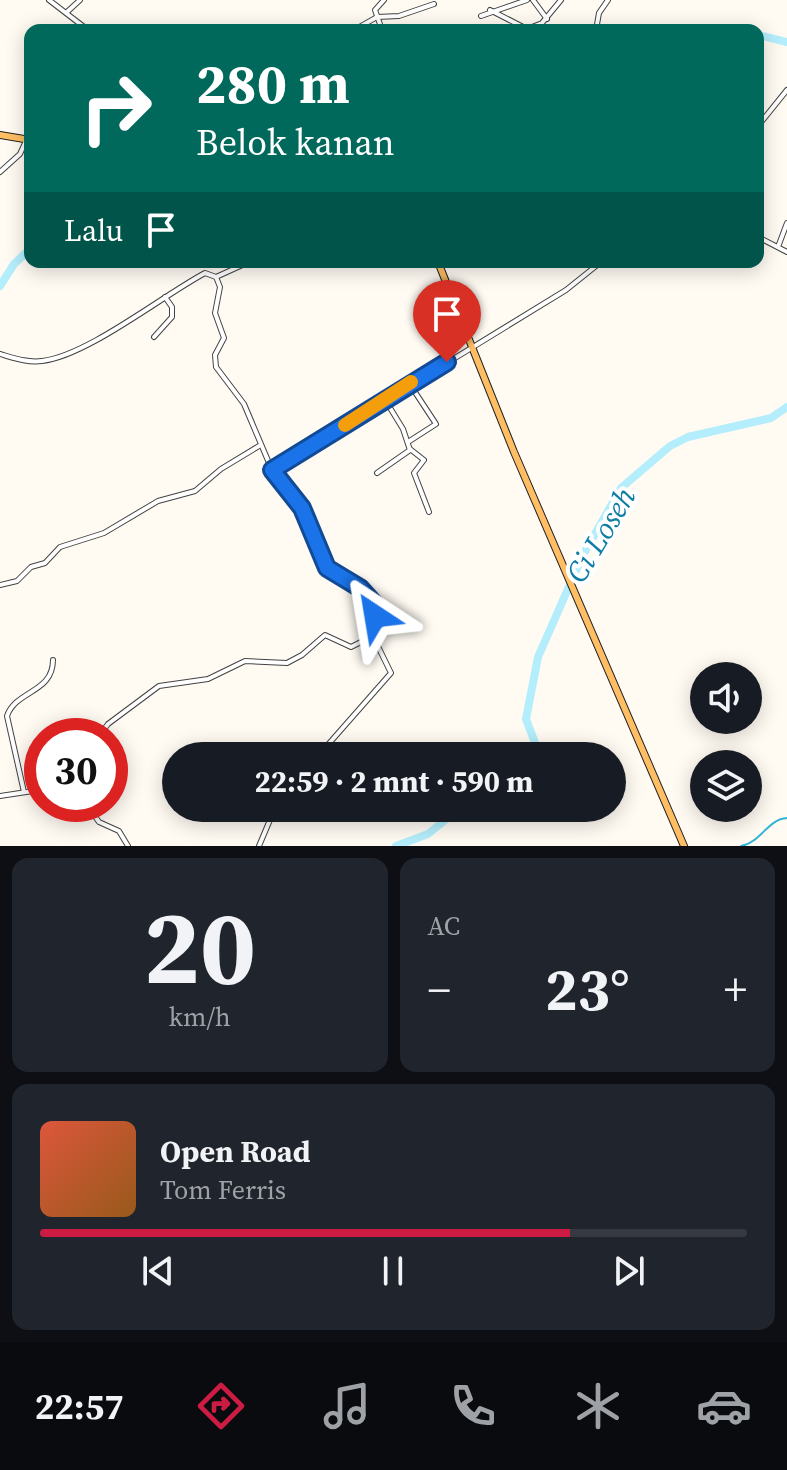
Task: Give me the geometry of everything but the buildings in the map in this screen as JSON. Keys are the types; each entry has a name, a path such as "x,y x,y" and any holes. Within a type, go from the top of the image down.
{"main road":[{"path":"0,135 24,137"},
{"path":"440,268 684,846"}],"street":[{"path":"49,0 81,24"},
{"path":"66,12 80,0"},
{"path":"380,24 375,10 384,0"},
{"path":"481,16 490,10 530,0 547,19"},
{"path":"536,24 547,19 561,0"},
{"path":"597,24 599,13 608,0"},
{"path":"365,24 377,17 399,16 434,4"},
{"path":"490,10 516,24"},
{"path":"764,119 787,90"},
{"path":"0,172 24,146"},
{"path":"778,247 787,223"},
{"path":"764,240 787,252"},
{"path":"0,354 21,360 47,361 79,348 205,273 216,277 236,268"},
{"path":"272,470 384,398 566,290 594,268"},
{"path":"216,277 220,287 215,313 224,338 215,355 216,367 244,404 259,446 272,470 302,508 327,568 372,598 377,607 369,628 391,673 330,742"},
{"path":"154,337 172,317 172,307 165,297"},
{"path":"408,442 436,424 409,383"},
{"path":"384,398 410,449 424,460 414,473 429,512"},
{"path":"0,585 17,581 26,570 45,563 60,547 104,533 158,501 195,491 221,469 259,446"},
{"path":"377,473 410,449"},
{"path":"116,718 159,686 208,679 245,661 287,663 302,655 325,635 351,647 371,637"},
{"path":"0,796 24,792 7,716 16,702 46,682 53,660"},
{"path":"99,822 119,831 128,846"},
{"path":"259,846 269,822"}],"waterway":[{"path":"764,36 787,42"},
{"path":"0,286 24,255"},
{"name":"Ci Loseh","path":"535,742 526,719 538,657 582,557 621,488 670,446 688,437 771,418 787,407"},
{"path":"741,846 754,840 774,822 787,818"},
{"name":"Ci Loseh","path":"396,846 428,834 443,822"}],"slow traffic":[{"path":"345,425 411,382"}],"route":[{"path":"375,616 377,607 372,598 327,568 302,508 272,470 447,362"}]}
